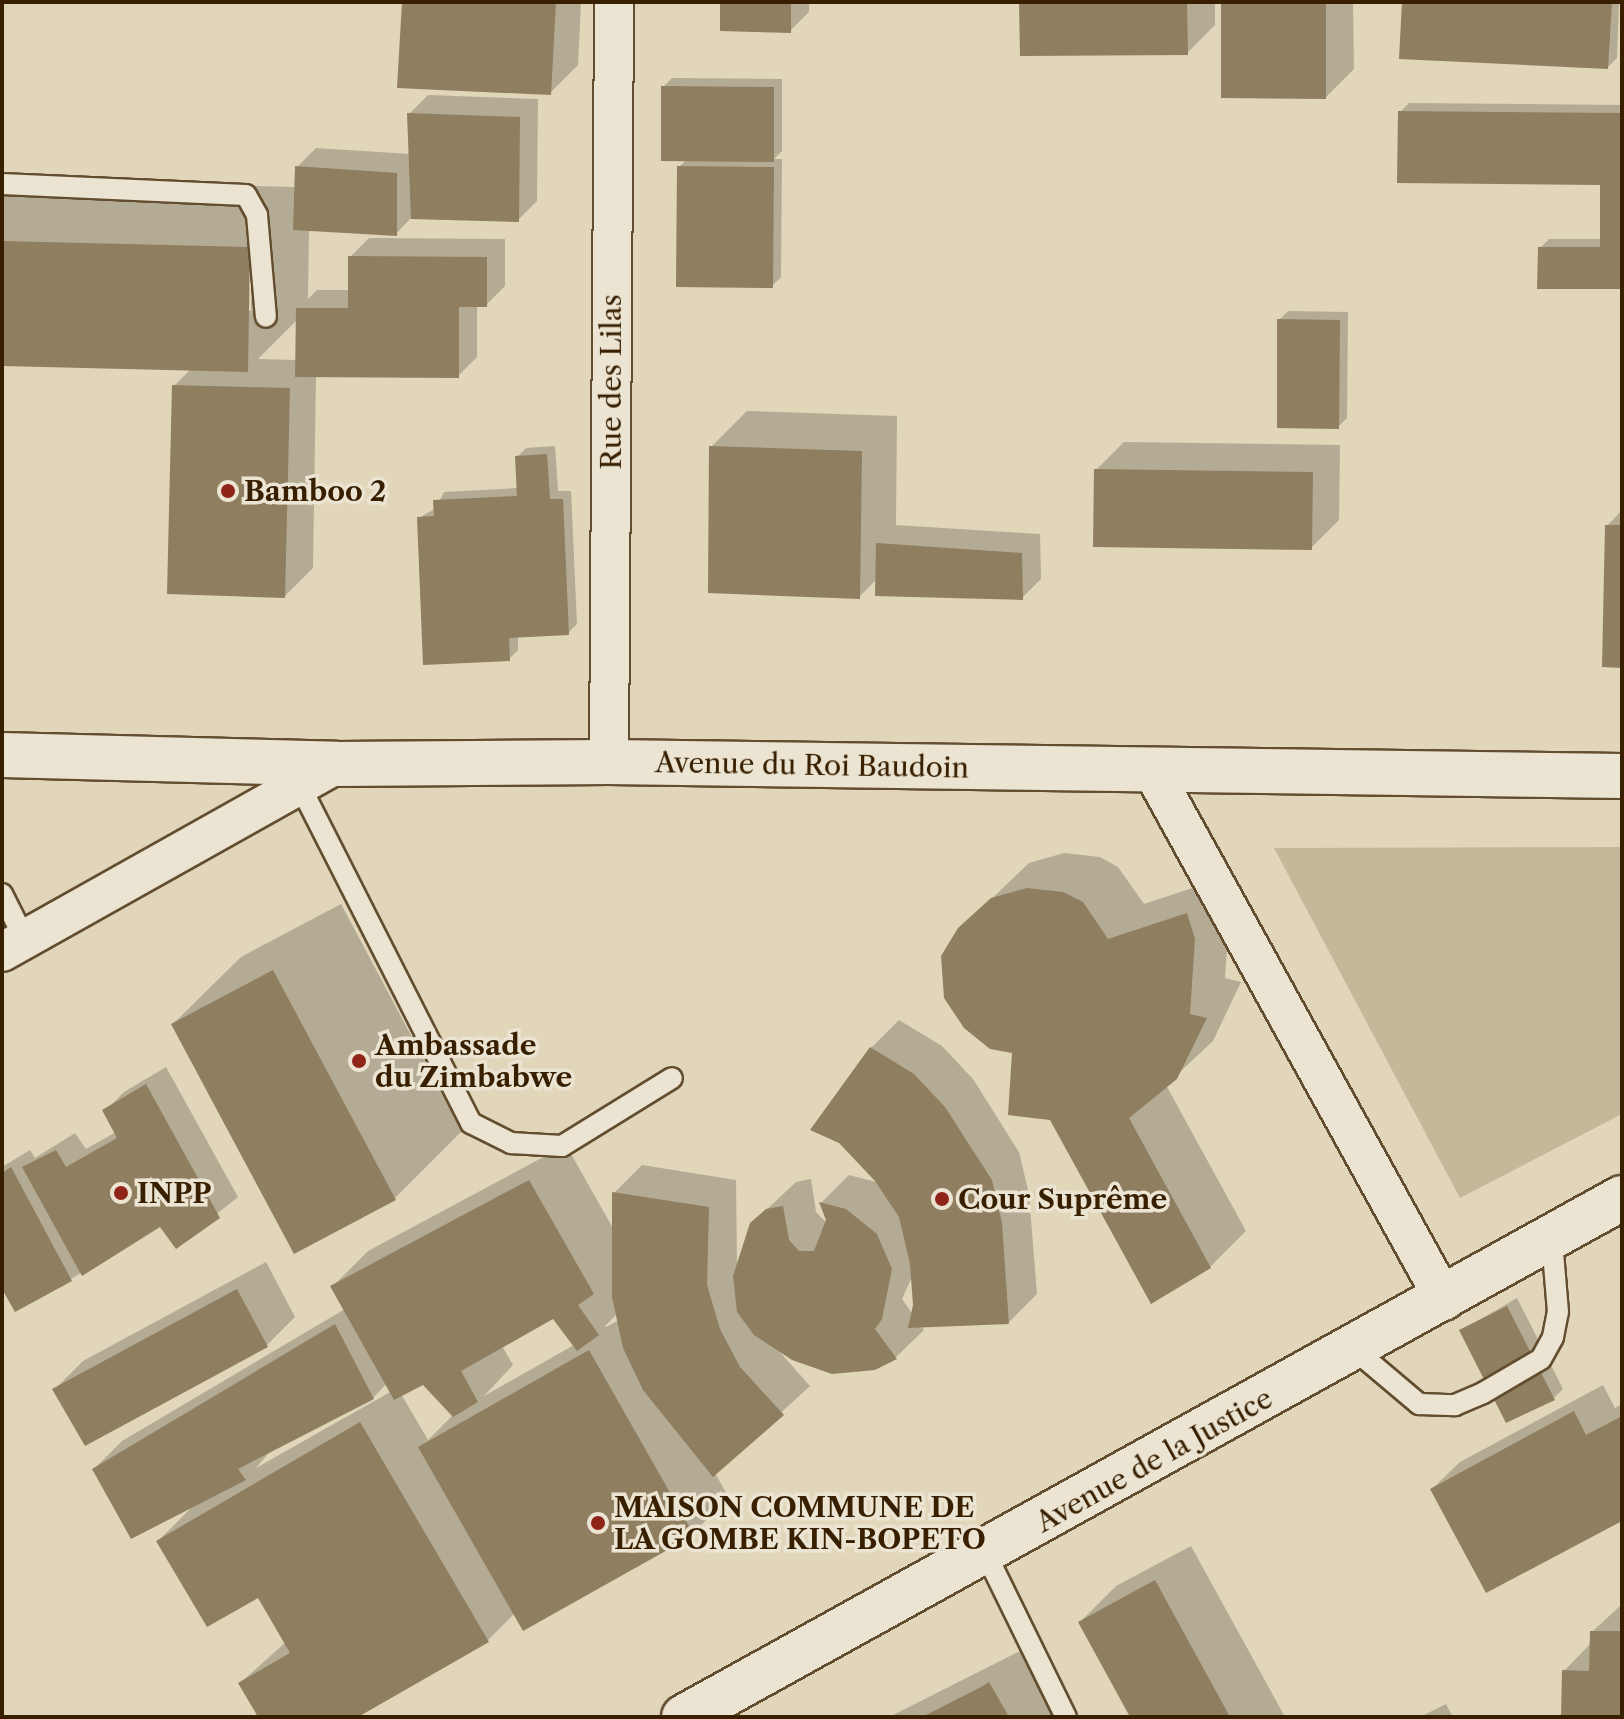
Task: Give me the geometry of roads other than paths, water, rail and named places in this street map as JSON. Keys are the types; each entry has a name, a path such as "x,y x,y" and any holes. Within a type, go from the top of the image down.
{"street":[{"name":"Rue des Lilas","path":"609,762 614,2"},
{"name":"Avenue du Roi Baudoin","path":"2,755 337,764 609,762 1622,776"},
{"path":"13,946 337,764"},
{"path":"1152,770 1445,1301"},
{"name":"Avenue de la Justice","path":"684,1717 1445,1301 1622,1198"}],"lane":[{"path":"2,184 246,195 257,215 266,317"},
{"path":"300,786 471,1123 511,1143 562,1146 672,1078"},
{"path":"2,894 13,946"},
{"path":"1355,1350 1419,1404 1455,1405 1483,1393 1541,1359 1553,1337 1558,1312 1552,1241"},
{"path":"985,1552 1066,1717"}],"place":[{"name":"Bamboo 2","path":"228,491"},
{"name":"Ambassade du Zimbabwe","path":"359,1061"},
{"name":"INPP","path":"121,1193"},
{"name":"Cour Suprême","path":"942,1199"},
{"name":"MAISON COMMUNE DE LA GOMBE KIN-BOPETO","path":"598,1523"}]}
